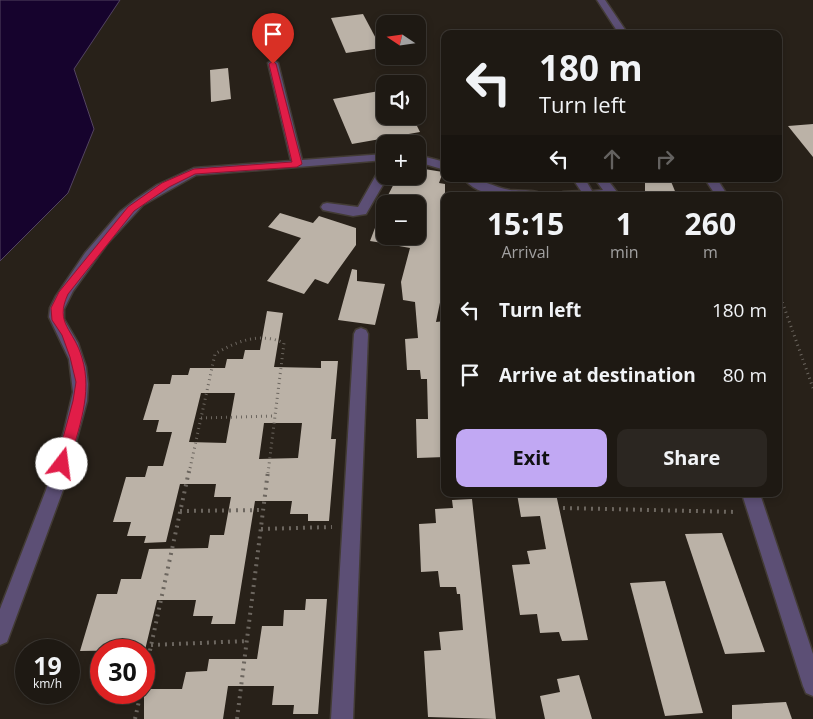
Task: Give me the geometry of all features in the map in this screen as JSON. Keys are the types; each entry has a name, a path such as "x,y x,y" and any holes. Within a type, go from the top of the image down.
{"street":[{"path":"601,0 621,30"},
{"path":"273,64 297,164"},
{"path":"0,635 62,464 79,401 82,382 76,357 67,333 57,320 57,308 64,292 131,209 166,185 194,172 376,158"},
{"path":"426,161 441,165"},
{"path":"475,182 497,192"},
{"path":"327,207 353,212 362,211 377,185"},
{"path":"342,719 361,334"},
{"path":"752,497 813,686"}],"path":[{"path":"782,301 813,388"},
{"path":"152,639 215,354 226,346 247,338 278,339 284,342 237,719"},
{"path":"201,418 274,416"},
{"path":"563,508 757,513"},
{"path":"180,511 263,510"},
{"path":"260,529 351,526"},
{"path":"155,644 247,641"},
{"path":"135,719 138,704"}],"shaded area":[{"path":"0,0 120,0 74,69 94,129 68,193 0,261"}],"building":[{"path":"363,14 376,39 376,49 346,53 331,18"},
{"path":"228,68 231,99 211,102 210,70"},
{"path":"376,92 376,125 416,125 420,132 403,135 376,135 376,140 352,144 333,99"},
{"path":"813,124 813,157 788,126"},
{"path":"426,169 441,172 439,183 445,184 445,192 441,192 441,298 436,322 441,321 441,457 417,458 416,419 428,419 427,379 421,379 420,370 407,370 405,339 418,338 415,302 403,300 401,282 410,248 399,245 426,245 426,195 388,195 393,185 426,185"},
{"path":"645,182 671,182 675,192 645,192"},
{"path":"280,213 313,223 319,216 356,228 356,245 328,284 315,279 304,294 267,281 301,238 268,227"},
{"path":"376,225 376,242 370,241"},
{"path":"352,269 357,270 357,281 385,284 375,325 338,320"},
{"path":"267,311 283,313 274,367 321,368 321,361 338,361 331,439 336,439 329,521 308,521 308,514 290,514 292,501 255,501 235,624 211,624 213,616 193,616 196,600 157,600 148,639 90,639 90,651 80,651 97,594 117,594 121,579 141,579 149,549 208,548 210,535 224,535 231,497 214,497 216,484 180,484 166,542 144,543 146,536 127,536 131,522 113,522 126,477 145,477 148,466 163,466 172,432 156,432 159,420 143,420 154,384 170,384 172,375 188,375 190,368 225,368 227,359 243,359 245,350 260,350","holes":["201,393 235,393 226,443 189,442","264,423 302,423 298,458 259,459"]},
{"path":"518,497 557,497 588,640 562,641 559,632 540,633 537,614 520,615 512,565 530,564 527,551 546,549 540,516 521,517"},
{"path":"472,499 496,719 428,717 424,651 441,650 439,632 463,630 460,594 457,594 456,587 440,587 438,571 421,572 419,524 436,523 435,509 453,508 452,500"},
{"path":"722,533 765,652 725,654 685,534"},
{"path":"665,581 703,713 665,716 630,583"},
{"path":"306,599 327,599 318,714 293,714 294,705 272,705 274,686 228,686 223,719 144,719 144,704 155,704 155,689 182,689 186,672 207,671 209,659 257,659 262,626 283,626 284,610 305,610"},
{"path":"579,675 592,719 545,719 540,696 560,692 557,679"},
{"path":"786,702 792,719 732,719 732,705"}],"route":[{"path":"62,464 79,401 82,382 76,357 67,333 57,320 57,308 64,292 131,209 166,185 194,172 297,164 273,64"}]}
